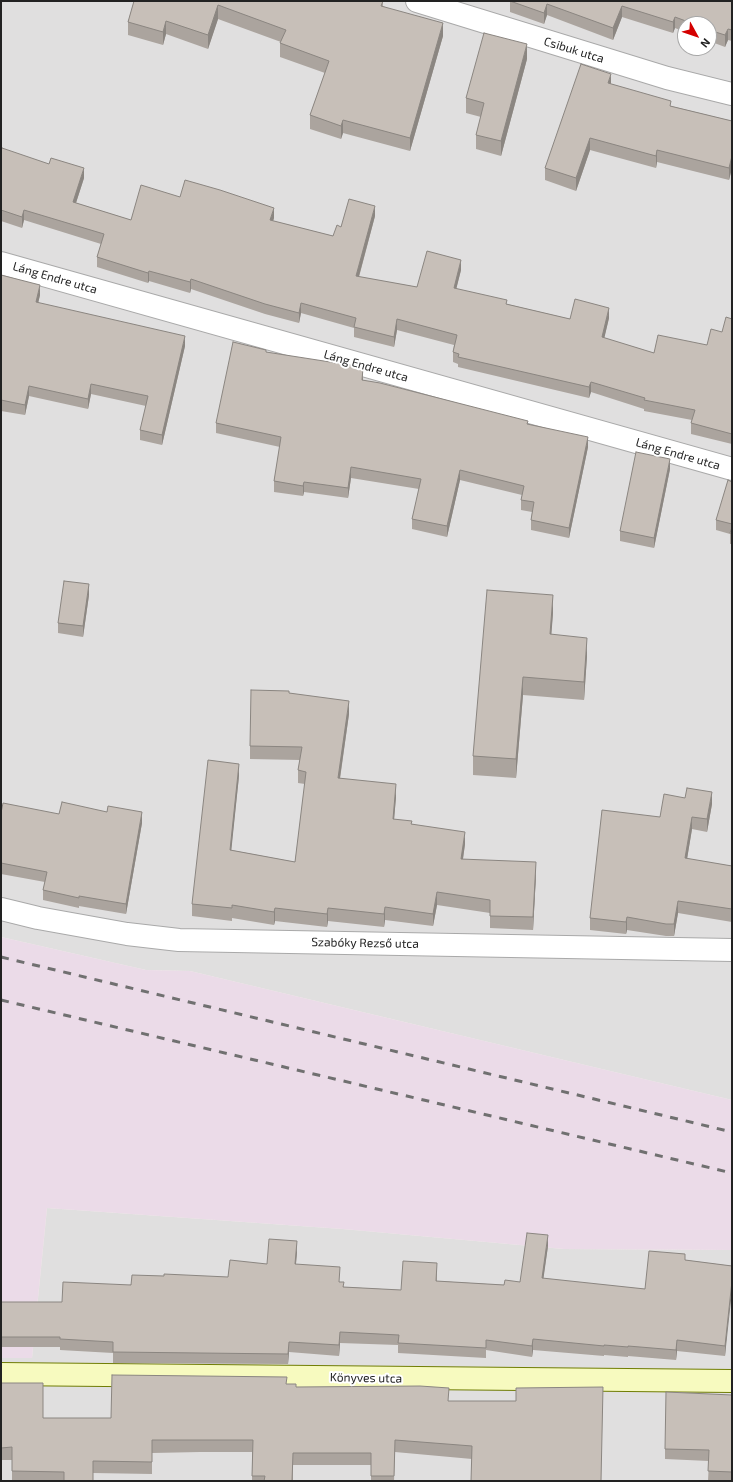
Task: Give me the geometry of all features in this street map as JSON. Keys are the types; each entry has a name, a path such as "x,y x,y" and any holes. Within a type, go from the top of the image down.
{"main road":[{"name":"Könyves utca","path":"1,1374 732,1381"}],"street":[{"name":"Csibuk utca","path":"417,1 652,73 732,94"},
{"name":"Láng Endre utca","path":"1,263 732,469"},
{"name":"Szabóky Rezső utca","path":"1,909 38,918 127,934 179,940 732,950"}],"shaded area":[{"path":"1,1 732,1 732,1100 190,971 146,970 1,937"},
{"path":"1,937 146,970 190,971 732,1100 732,1250 564,1249 343,1229 47,1208 32,1358 1,1358"},
{"path":"47,1208 343,1229 564,1249 732,1250 732,1481 1,1481 1,1358 32,1358"}],"building":[{"path":"134,1 383,1 381,6 443,23 410,138 343,120 341,126 310,115 329,61 280,43 286,30 218,5 208,35 166,21 163,32 128,22"},
{"path":"510,1 732,1 732,30 728,29 725,35 717,32 717,16 677,16 673,22 622,6 613,28 547,4 544,13"},
{"path":"484,33 527,44 501,141 476,135 484,103 466,98"},
{"path":"581,64 611,74 608,83 671,101 670,106 732,121 732,156 729,168 657,150 656,156 590,138 576,178 545,168"},
{"path":"2,148 49,164 51,158 84,168 73,202 131,220 141,185 180,197 185,180 274,208 270,220 333,236 337,225 341,227 349,199 375,206 356,276 417,287 427,251 461,260 454,288 507,300 506,304 570,319 575,299 609,308 602,337 654,353 658,335 707,345 711,329 722,332 726,317 732,319 732,434 691,423 695,410 644,400 645,398 591,382 589,387 458,357 459,354 453,352 457,335 397,319 394,337 354,327 356,318 301,303 299,313 265,304 191,279 190,282 149,271 148,273 97,257 104,234 24,210 22,217 1,210"},
{"path":"1,275 40,285 36,302 185,336 162,435 140,430 148,396 91,384 88,399 29,386 25,405 1,400"},
{"path":"233,342 266,350 266,352 356,366 363,368 362,380 380,383 528,421 527,424 588,437 569,528 531,520 534,502 521,500 524,486 460,470 447,526 412,519 421,479 351,467 348,488 304,482 303,486 274,481 281,437 216,423"},
{"path":"636,452 670,459 654,538 620,531"},
{"path":"728,480 732,482 732,524 716,520"},
{"path":"64,581 89,584 83,626 58,623"},
{"path":"487,590 553,595 550,634 587,638 584,682 523,677 516,759 473,756"},
{"path":"251,690 289,691 289,693 349,701 338,778 396,784 393,819 412,821 411,824 465,832 461,859 536,862 533,917 490,916 490,900 437,892 433,914 385,907 384,914 328,908 327,914 275,908 274,912 232,905 232,908 192,904 208,760 239,764 230,850 295,862 306,772 298,770 302,747 250,746"},
{"path":"687,788 712,792 707,819 692,817 685,858 732,866 732,909 678,901 674,924 627,917 626,922 590,918 602,810 660,817 664,794 685,798"},
{"path":"62,802 107,812 108,806 142,812 126,904 79,896 79,898 43,890 47,872 1,863 1,813 3,803 59,814"},
{"path":"527,1233 548,1235 542,1278 645,1289 649,1251 685,1254 685,1260 732,1266 732,1281 725,1346 677,1340 676,1350 628,1346 604,1346 533,1339 532,1346 486,1340 486,1348 398,1343 399,1335 340,1332 339,1345 289,1342 288,1354 113,1352 113,1342 60,1339 60,1337 1,1337 1,1302 62,1302 63,1282 131,1285 132,1275 164,1276 164,1274 228,1277 230,1260 267,1264 269,1239 297,1241 295,1264 340,1267 339,1282 344,1282 343,1287 401,1290 403,1261 437,1263 436,1281 504,1285 505,1280 520,1282"},
{"path":"112,1375 287,1377 286,1384 296,1384 296,1387 420,1386 449,1388 448,1401 516,1401 516,1388 603,1387 601,1481 471,1481 472,1446 395,1440 394,1476 371,1476 371,1453 293,1453 292,1481 264,1481 265,1476 252,1476 253,1440 152,1440 152,1462 93,1461 93,1481 64,1481 64,1472 12,1471 12,1447 1,1448 1,1383 43,1383 43,1418 111,1418"},
{"path":"666,1392 732,1395 732,1472 708,1471 709,1450 665,1449"}],"railway":[{"path":"1,957 732,1132"},
{"path":"1,1000 732,1173"}]}
